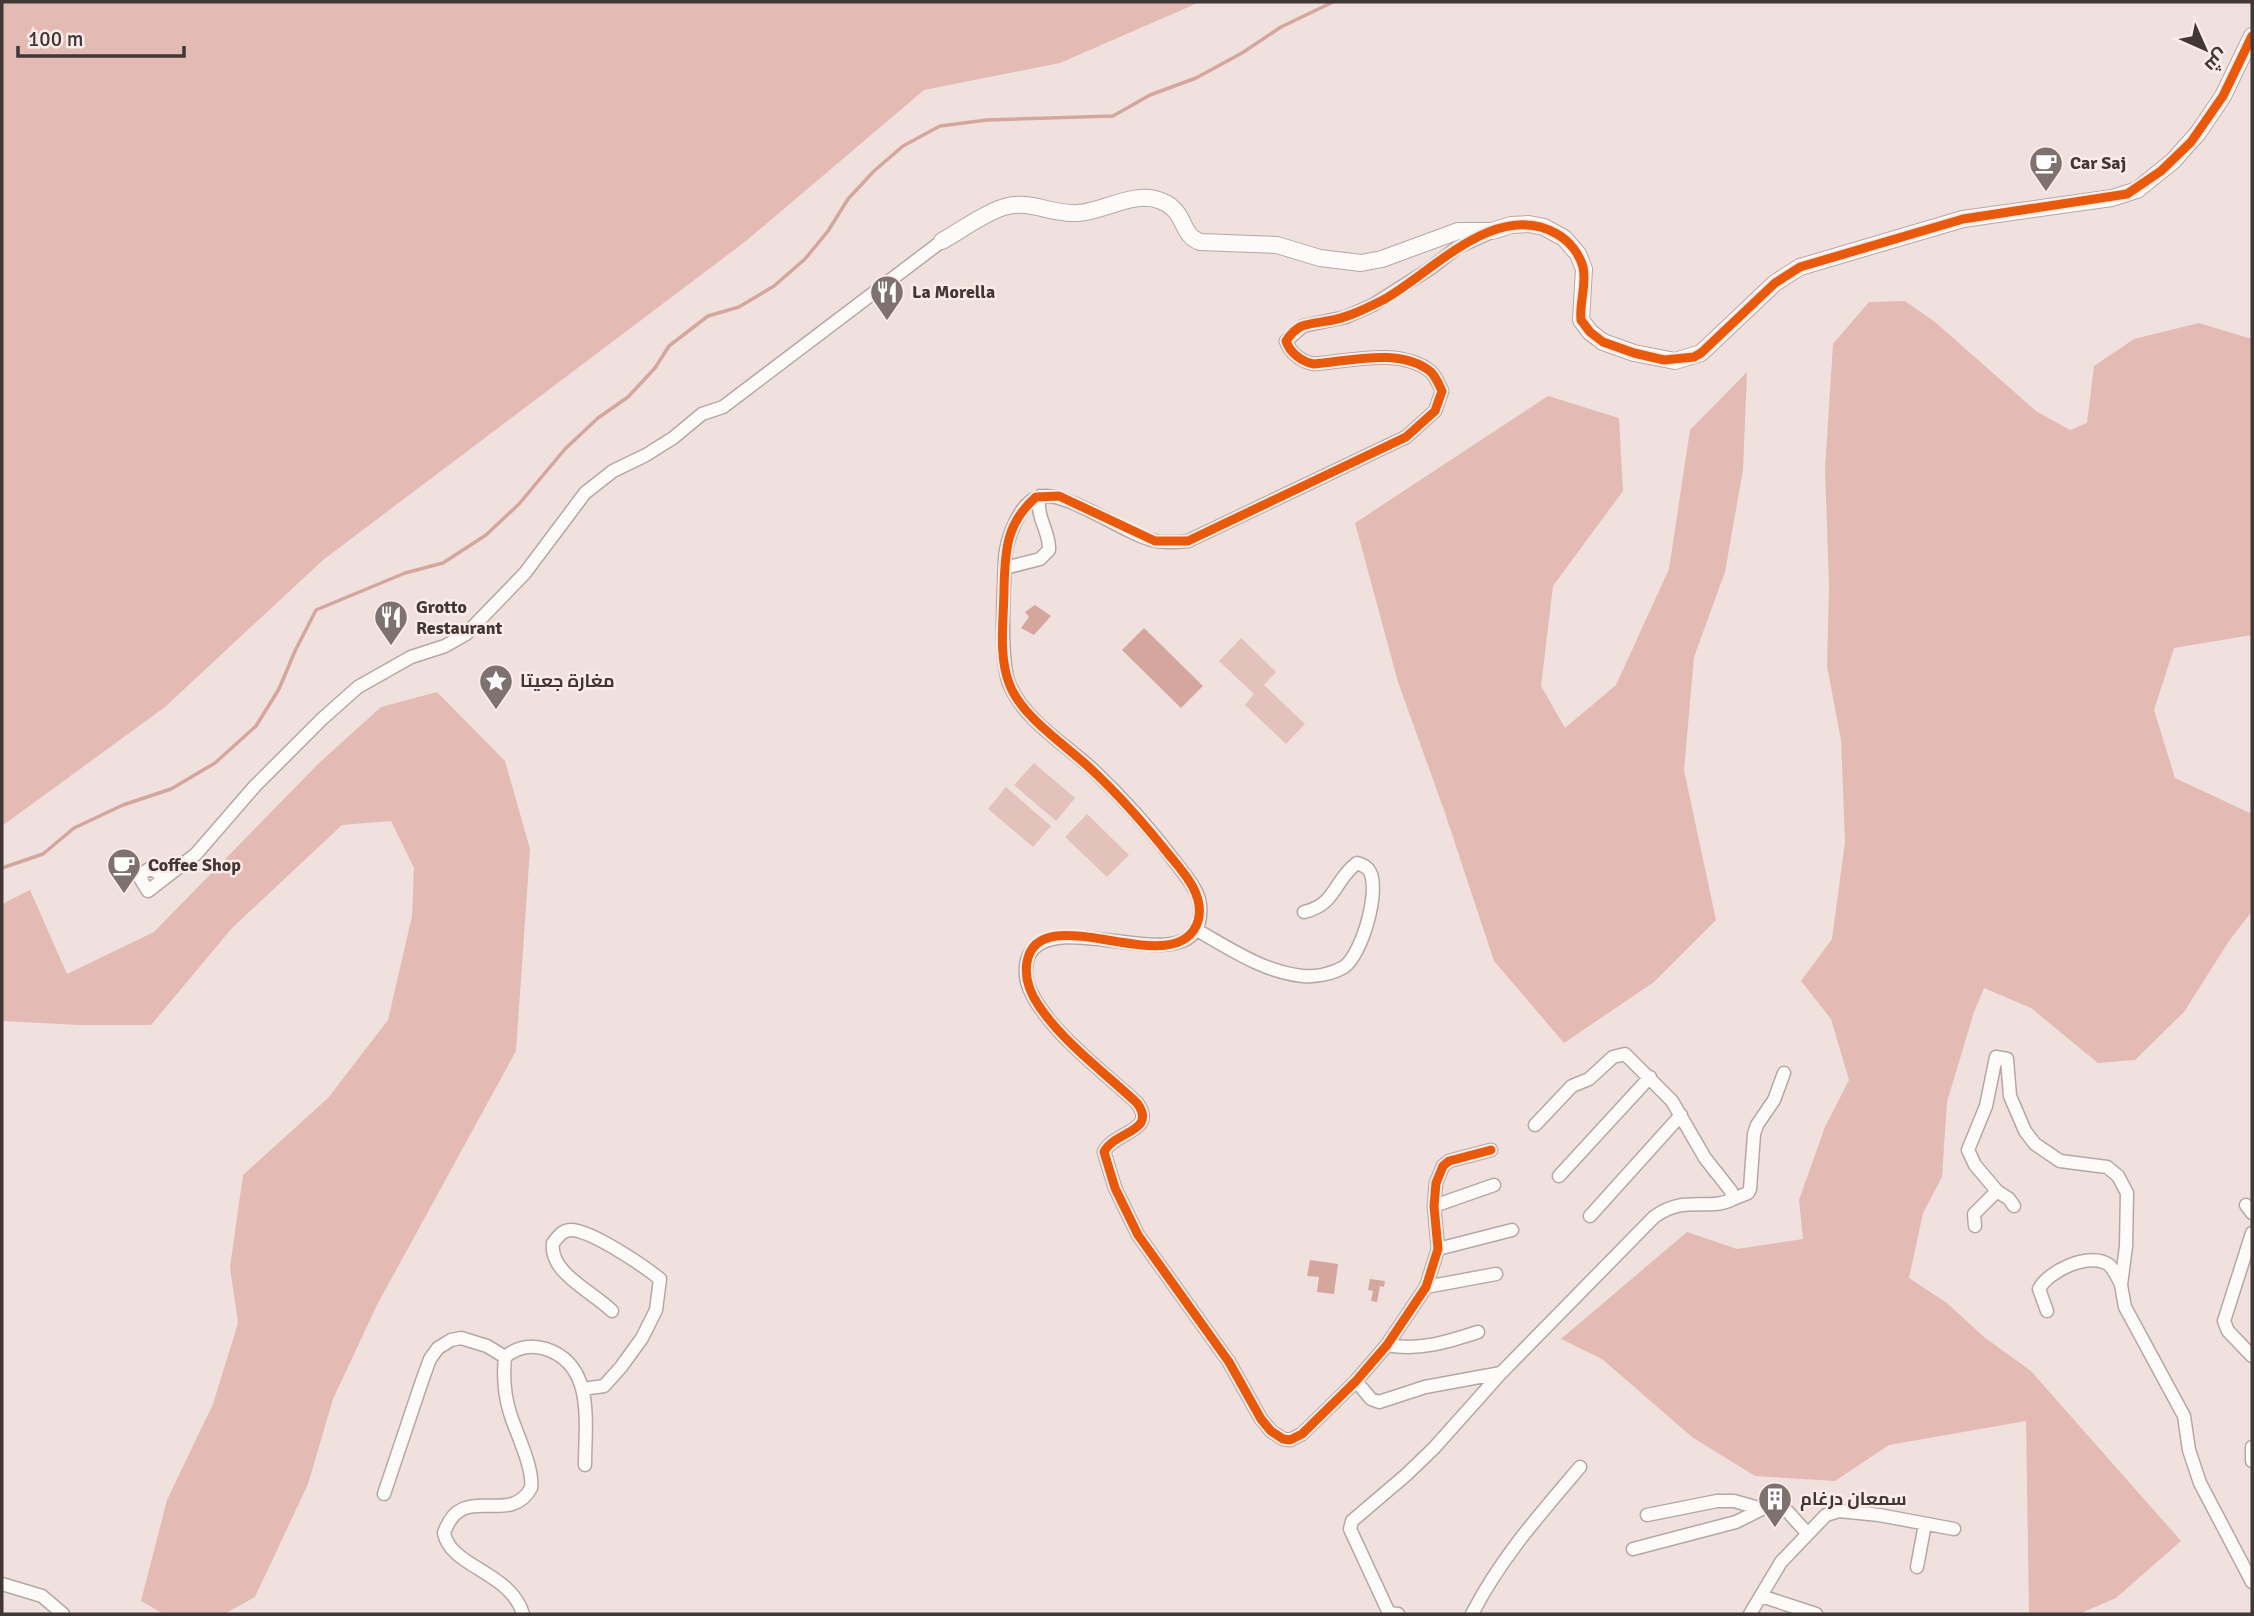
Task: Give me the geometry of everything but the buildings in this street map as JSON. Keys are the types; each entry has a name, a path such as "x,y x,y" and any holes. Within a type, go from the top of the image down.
{"street":[{"path":"1491,1150 1449,1161 1443,1166 1436,1183 1434,1206 1438,1249 1426,1287 1387,1345 1356,1381 1294,1438 1283,1439 1271,1431 1261,1419 1229,1362 1138,1236 1115,1188 1104,1152 1107,1146 1138,1127 1143,1112 1053,1025 1039,1006 1027,981 1028,957 1041,942 1049,938 1067,935 1167,946 1189,937 1195,929 1200,902 1194,888 1170,856 1118,795 1036,720 1018,700 1009,684 1004,661 1004,568 1006,546 1014,525 1029,504 1040,496 1059,496 1155,541 1188,541 1406,437 1435,411 1442,391 1434,374 1416,363 1385,357 1305,363 1286,341 1303,326 1346,317 1373,305 1431,268 1458,247 1511,225 1544,227 1564,238 1578,254 1584,269 1581,320 1590,332 1603,342 1634,354 1664,360 1702,353 1775,283 1800,267 1963,219 2112,198 2137,190 2173,161 2198,133 2223,96 2252,36"},
{"path":"163,879 196,854 255,786 358,687 411,657 445,646 466,634 525,573 596,483 673,438 702,414 723,407 942,241 988,215 1014,205 1032,205 1074,214 1102,210 1142,197 1172,205 1178,211 1189,236 1200,242 1277,245 1320,258 1361,263 1382,259 1458,231 1492,231"},
{"path":"1004,568 1040,559 1049,550 1039,518 1040,496"},
{"path":"1195,929 1274,970 1304,976 1328,974 1350,961 1362,939 1372,897 1370,872 1357,863 1349,869 1321,907 1304,912"},
{"path":"1535,1125 1572,1086 1589,1079 1619,1054 1625,1054 1631,1057 1672,1101 1704,1158 1731,1191 1732,1199"},
{"path":"2014,1206 1975,1165 1968,1150 1986,1106 1996,1057 2007,1059 2010,1096 2025,1131 2035,1144 2060,1161 2107,1167 2118,1176 2127,1193 2126,1246 2121,1285 2125,1307 2184,1416 2189,1450 2200,1483 2252,1582"},
{"path":"1391,1614 1350,1529 1352,1521 1434,1448 1501,1373 1654,1217 1666,1208 1681,1204 1725,1202 1751,1189 1754,1134 1774,1100 1784,1073"},
{"path":"1559,1176 1650,1077"},
{"path":"1590,1216 1681,1115"},
{"path":"1434,1206 1494,1185"},
{"path":"1975,1226 1974,1214 1997,1191"},
{"path":"583,1389 604,1386 642,1338 656,1310 660,1279 643,1264 594,1237 571,1230 562,1233 553,1243 554,1260 562,1272 612,1311"},
{"path":"1438,1249 1512,1230"},
{"path":"2252,1233 2224,1321 2228,1332 2252,1356"},
{"path":"2047,1311 2039,1289 2043,1281 2079,1261 2110,1265 2121,1285"},
{"path":"1426,1287 1496,1274"},
{"path":"1387,1345 1416,1348 1437,1345 1478,1332"},
{"path":"384,1494 426,1370 438,1348 451,1340 461,1338 487,1346 505,1357"},
{"path":"505,1357 522,1347 541,1347 552,1351 573,1368 583,1389 585,1465"},
{"path":"505,1357 503,1378 506,1398 530,1474 531,1488 521,1501 514,1504 461,1508 444,1533 448,1547 506,1588 523,1614"},
{"path":"1356,1381 1371,1399 1378,1402 1424,1387 1501,1373"},
{"path":"2252,1447 2252,1461"},
{"path":"1472,1614 1492,1577 1515,1545 1580,1467"},
{"path":"1647,1515 1717,1501 1734,1500 1759,1508"},
{"path":"1633,1549 1736,1522 1759,1508 1768,1506 1782,1508 1807,1532"},
{"path":"1750,1614 1781,1562 1820,1518 1839,1511 1954,1529"},
{"path":"1917,1567 1925,1524"},
{"path":"2,1584 42,1596 63,1614"},
{"path":"1761,1596 1816,1614"}],"shaded area":[{"path":"2,2 1200,2 1060,63 924,90 746,241 323,560 165,707 2,826"},
{"path":"1905,301 1935,322 2036,411 2070,430 2087,423 2094,366 2134,339 2199,323 2252,339 2252,635 2174,648 2154,710 2175,778 2252,814 2252,911 2229,941 2184,1012 2135,1060 2098,1063 2031,1008 1984,988 1974,1012 1947,1102 1942,1177 1923,1213 1909,1278 1947,1303 1984,1337 2031,1371 2181,1541 2116,1598 2079,1614 2029,1614 2026,1421 1889,1445 1835,1481 1755,1476 1692,1437 1602,1359 1561,1339 1687,1232 1737,1249 1803,1239 1799,1200 1825,1127 1849,1080 1831,1019 1801,981 1832,939 1845,842 1841,740 1827,666 1829,585 1825,470 1833,344 1869,302"},
{"path":"1747,372 1743,470 1725,572 1694,657 1684,770 1716,920 1654,982 1564,1043 1494,961 1398,682 1355,523 1548,396 1619,418 1623,491 1553,586 1541,686 1565,728 1616,685 1669,569 1690,430"},
{"path":"1035,605 1051,616 1034,635 1021,628 1029,617 1025,612"},
{"path":"1144,628 1203,686 1181,708 1122,650"},
{"path":"1241,638 1276,672 1264,685 1305,724 1286,744 1245,705 1254,694 1219,661"},
{"path":"437,692 505,761 530,849 516,1051 377,1305 333,1399 308,1484 255,1597 224,1614 164,1614 141,1601 167,1500 213,1404 238,1323 230,1267 243,1175 328,1098 388,1020 412,916 414,868 391,821 342,825 232,928 151,1025 2,1021 2,904 30,890 67,974 154,932 319,763 381,707"},
{"path":"1034,763 1075,798 1056,821 1014,785"},
{"path":"1006,787 1051,826 1033,847 988,809"},
{"path":"1087,814 1129,855 1107,877 1065,837"},
{"path":"1310,1260 1338,1264 1334,1294 1317,1292 1319,1277 1307,1276"},
{"path":"1370,1279 1385,1281 1384,1287 1380,1286 1377,1302 1371,1301 1373,1291 1368,1290"}],"waterway":[{"path":"2,868 43,854 74,828 123,805 171,789 215,763 256,726 279,689 316,610 405,573 443,563 486,535 519,504 565,449 598,418 628,397 655,368 669,346 708,316 739,307 774,286 805,259 828,231 848,199 874,171 903,146 940,126 987,120 1113,116 1150,95 1196,78 1242,53 1281,27 1333,2"}],"cycle path":[{"path":"1491,1150 1449,1161 1443,1166 1436,1183 1434,1206 1438,1249 1426,1287 1387,1345 1356,1381 1302,1434 1290,1440 1271,1431 1261,1419 1229,1362 1138,1235 1115,1188 1104,1152 1109,1145 1138,1126 1142,1113 1137,1103 1060,1032 1039,1006 1028,986 1027,962 1037,943 1056,936 1081,936 1138,945 1165,945 1185,939 1198,921 1199,903 1182,870 1152,834 1102,780 1034,719 1023,707 1009,683 1003,648 1004,575 1009,538 1018,517 1036,497 1059,496 1155,541 1188,541 1406,437 1435,411 1442,391 1431,372 1419,364 1390,358 1314,364 1297,356 1286,341 1302,326 1346,316 1383,300 1466,243 1488,232 1511,226 1534,226 1557,234 1576,252 1583,267 1581,320 1590,332 1603,342 1664,360 1694,357 1701,353 1775,283 1800,267 1963,219 2127,194 2161,171 2191,142 2223,96 2252,36"}],"place":[{"name":"Car Saj","path":"2046,193"},
{"name":"La Morella","path":"887,322"},
{"name":"Grotto Restaurant","path":"391,647"},
{"name":"مغارة جعيتا","path":"496,711"},
{"name":"Coffee Shop","path":"124,895"},
{"name":"سمعان درغام","path":"1775,1529"}]}
